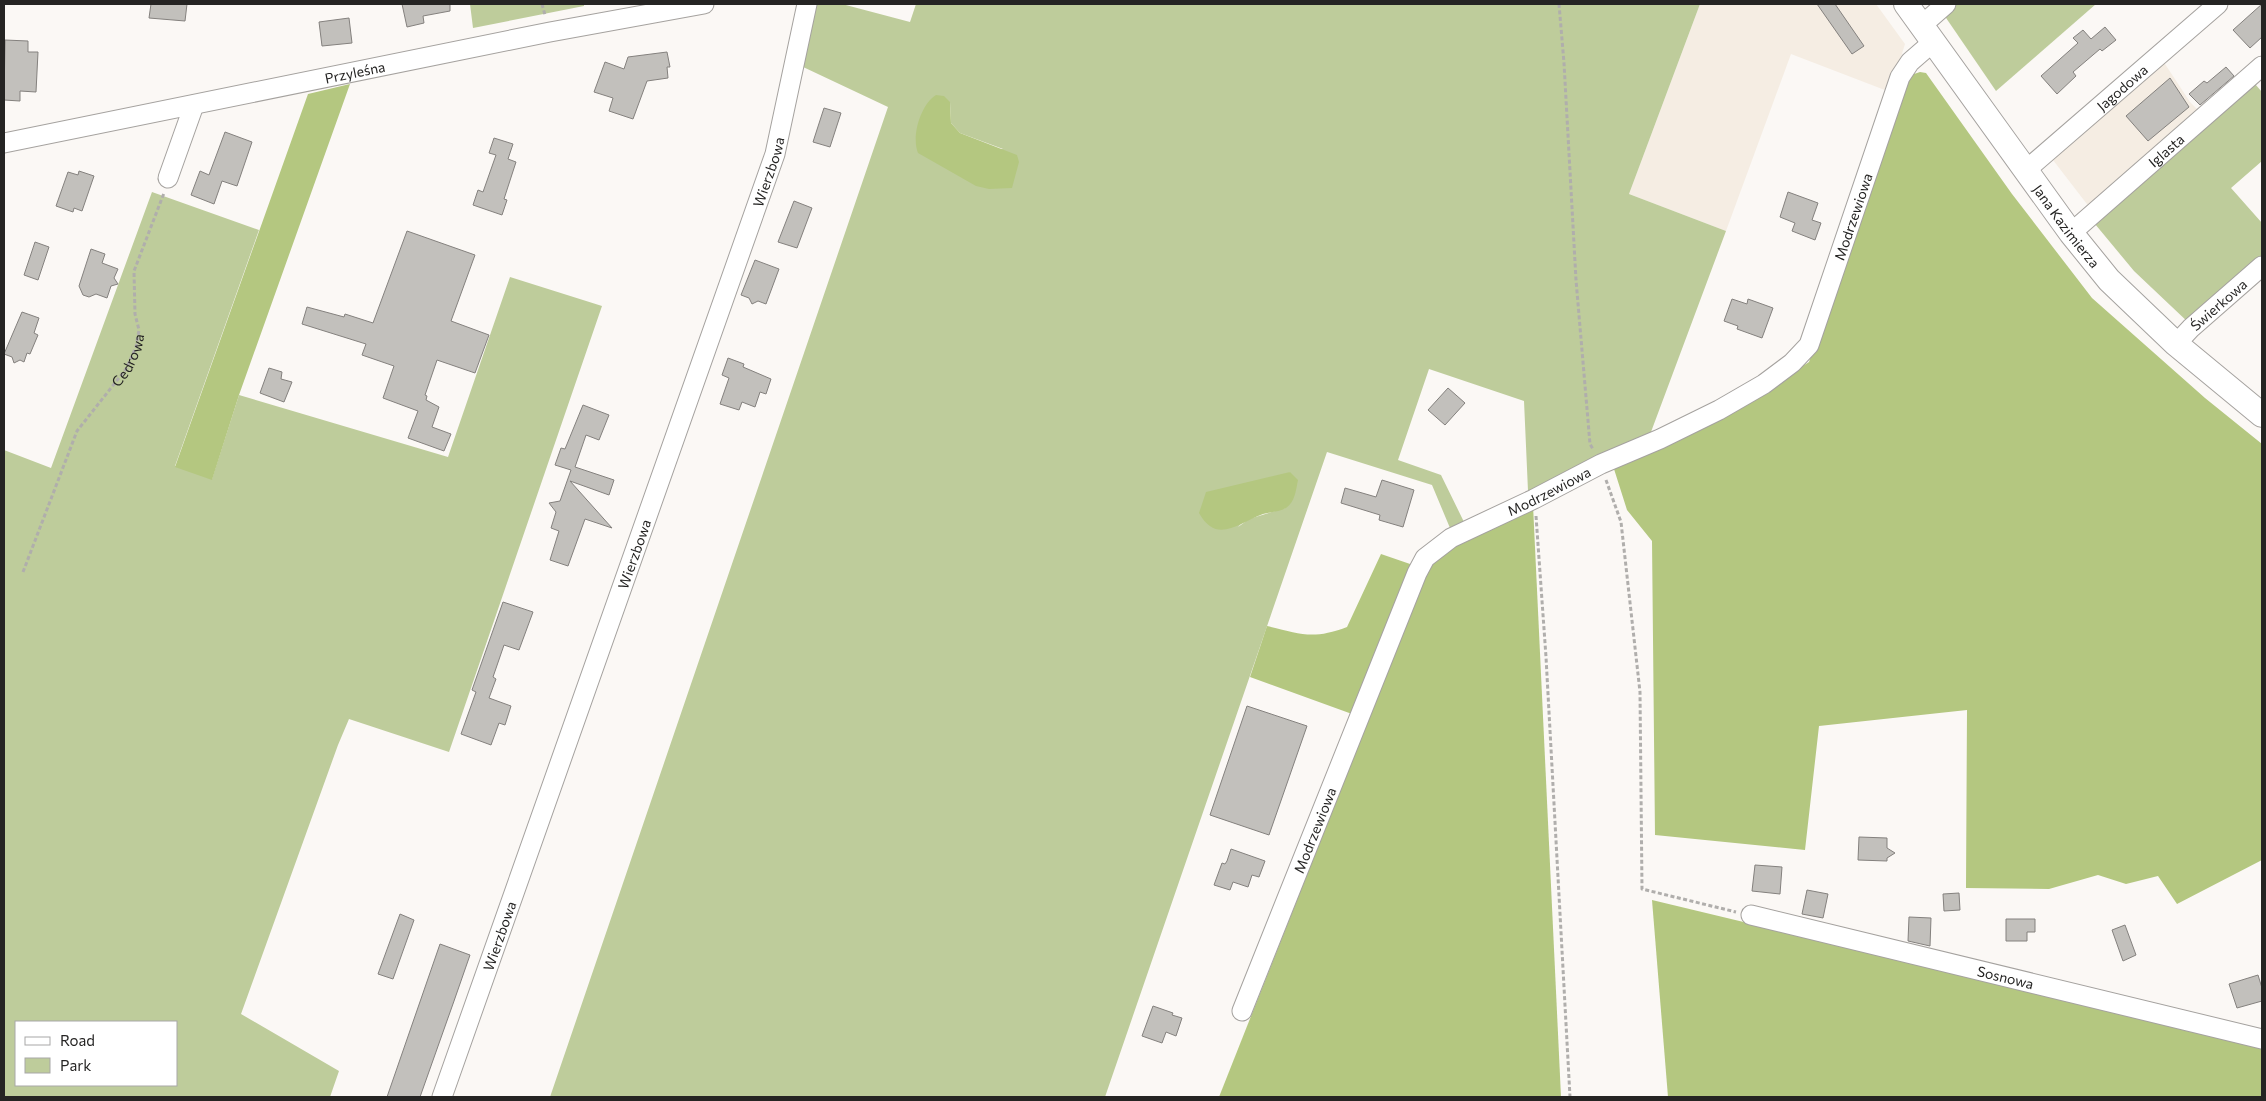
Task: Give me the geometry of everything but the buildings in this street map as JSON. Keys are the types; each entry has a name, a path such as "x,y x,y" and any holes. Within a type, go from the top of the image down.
{"main road":[{"name":"Jana Kazimierza","path":"1906,4 2025,171 2109,280 2176,344 2262,415"}],"street":[{"name":"Przyleśna","path":"4,143 540,34 704,4"},
{"name":"Wierzbowa","path":"442,1097 775,154 807,4"},
{"name":"Modrzewiowa","path":"1242,1011 1425,558 1452,538 1534,499 1601,464 1660,440 1719,410 1764,384 1792,363 1808,344 1900,77 1946,4"},
{"name":"Jagodowa","path":"2025,171 2218,4"},
{"name":"Iglasta","path":"2071,233 2262,66"},
{"path":"168,178 194,105"},
{"name":"Świerkowa","path":"2176,344 2191,328 2262,266"},
{"name":"Sosnowa","path":"1751,915 2262,1039"}],"path":[{"path":"1558,4 1564,63 1576,280 1590,444 1601,464 1621,522 1640,692 1642,888 1751,915"},
{"name":"Cedrowa","path":"23,572 77,431 126,369 136,347 139,330 135,314 134,271 155,222 168,178"},
{"path":"1534,499 1546,657 1570,1097"}],"shaded area":[{"path":"1700,4 1876,4 1905,44 1890,92 1791,54 1726,231 1629,194"},
{"path":"2163,61 2190,102 2200,112 2090,208 2053,160 2057,152"}],"green space":[{"path":"470,4 584,4 584,6 473,28"},
{"path":"816,4 842,4 910,22 916,4 1700,4 1629,194 1726,231 1648,440 1528,491 1524,401 1429,369 1398,460 1441,475 1464,522 1450,528 1432,485 1327,452 1105,1097 550,1097 888,107 801,66","holes":["950,102 951,123 960,133 1003,149 918,153","1290,472 1285,508 1249,519 1238,527"]},
{"path":"1952,4 2096,4 1996,91 1942,12"},
{"path":"1920,72 1926,73 2012,194 2092,298 2205,398 2262,444 2262,860 2177,904 2158,876 2126,884 2098,875 2049,889 1966,888 1967,710 1819,726 1805,850 1655,835 1652,541 1627,510 1614,469 1726,416 1809,362 1911,75"},
{"path":"350,84 239,395 212,480 175,467 308,94"},
{"path":"2255,84 2262,92 2262,161 2231,188 2262,223 2262,258 2190,324 2134,271 2095,224"},
{"path":"936,95 944,96 950,102 951,123 960,133 1017,155 1019,162 1012,188 989,189 976,186 918,153 916,138 919,121 926,105"},
{"path":"152,192 259,230 175,466 212,479 239,395 448,457 510,277 602,306 449,752 349,719 241,1014 339,1071 330,1097 4,1097 4,450 51,468"},
{"path":"1290,472 1298,480 1293,499 1286,508 1263,514 1237,526 1221,530 1213,528 1206,523 1199,513 1206,492"},
{"path":"1533,505 1561,1097 1219,1097 1434,554"},
{"path":"1381,554 1413,565 1352,714 1250,677 1267,626 1315,635 1347,627"},
{"path":"1652,900 2262,1047 2262,1097 1668,1097"}]}
